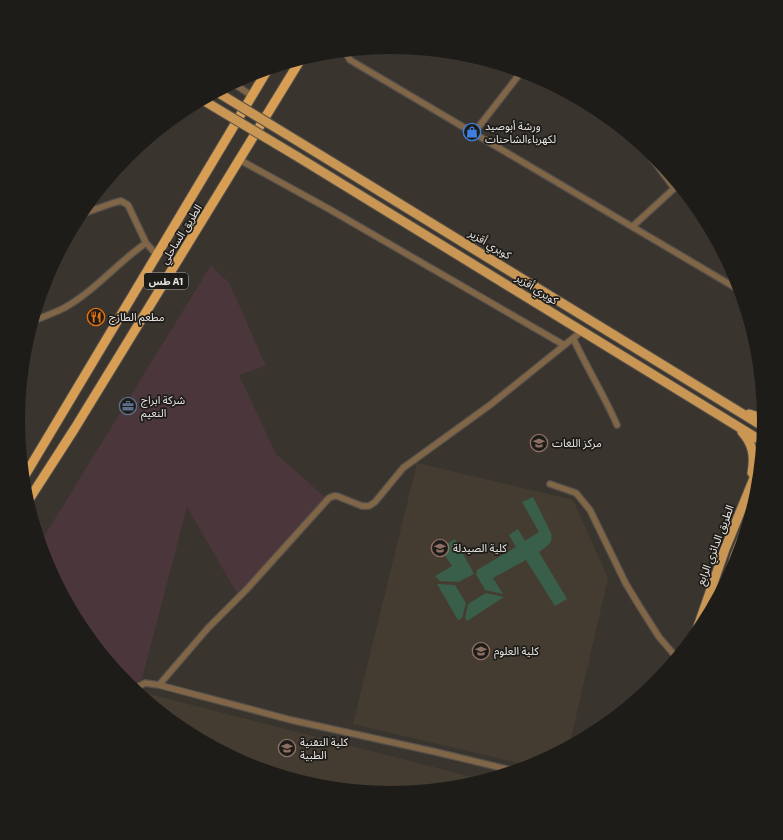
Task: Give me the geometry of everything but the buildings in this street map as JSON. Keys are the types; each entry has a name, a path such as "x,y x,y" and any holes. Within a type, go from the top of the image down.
{"highway":[{"name":"الطريق الساحلي","path":"32,494 75,428 297,66"},
{"name":"الطريق الساحلي","path":"28,470 263,77"}],"main road":[{"name":"كوبري أقزير","path":"222,95 758,423"},
{"name":"كويري أقزير","path":"208,103 757,438"},
{"path":"735,408 758,417"},
{"path":"728,420 748,438 752,445 754,462 751,485"},
{"name":"الطريق الدائري الرابع","path":"703,613 725,549 753,480"}],"street":[{"path":"348,57 350,60 473,134 633,226 732,286"},
{"path":"473,134 518,76"},
{"path":"238,87 252,96"},
{"path":"240,160 329,209 564,346"},
{"path":"633,226 674,187"},
{"path":"91,211 121,201 128,205 146,243 157,255"},
{"path":"39,319 65,307 88,291 146,243"},
{"path":"159,685 208,628 247,589 329,498 337,496 362,506 369,506 375,502 403,468 490,405 582,331"},
{"path":"573,338 617,425"},
{"path":"550,484 576,493 590,510 626,584 659,637 673,654"},
{"path":"139,686 145,683 159,685 291,720 504,768"}],"shaded area":[{"path":"211,265 229,282 266,366 239,375 276,454 325,497 238,595 187,507 142,679 136,683 116,662 87,624 63,582 44,537"},
{"name":"كلية العلوم","path":"417,463 573,500 608,578 571,739 554,749 520,763 353,724"},
{"name":"كلية التقنية الطبية","path":"148,694 472,777 415,786 368,786 297,774 251,759 229,749 188,725"}],"green space":[{"path":"533,497 552,536 549,544 539,552 567,599 555,606 526,560 493,578 503,594 485,590 476,574 477,570 516,547 509,535 518,529 525,541 539,532 522,502"},
{"path":"455,539 474,574 458,582 440,581 435,576 452,566 440,548"},
{"path":"437,584 455,585 466,603 462,618 458,620"},
{"path":"486,593 504,597 467,621 465,618 468,604"}],"place":[{"name":"ورشة أبوصيد لكهرباءالشاحنات","path":"472,132"},
{"name":"مطعم الطازج","path":"96,317"},
{"name":"شركة ابراج النعيم","path":"128,406"},
{"name":"مركز اللغات","path":"539,443"},
{"name":"كلية الصيدلة","path":"440,548"},
{"name":"كلية العلوم","path":"481,651"},
{"name":"كلية التقنية الطبية","path":"287,748"}]}
